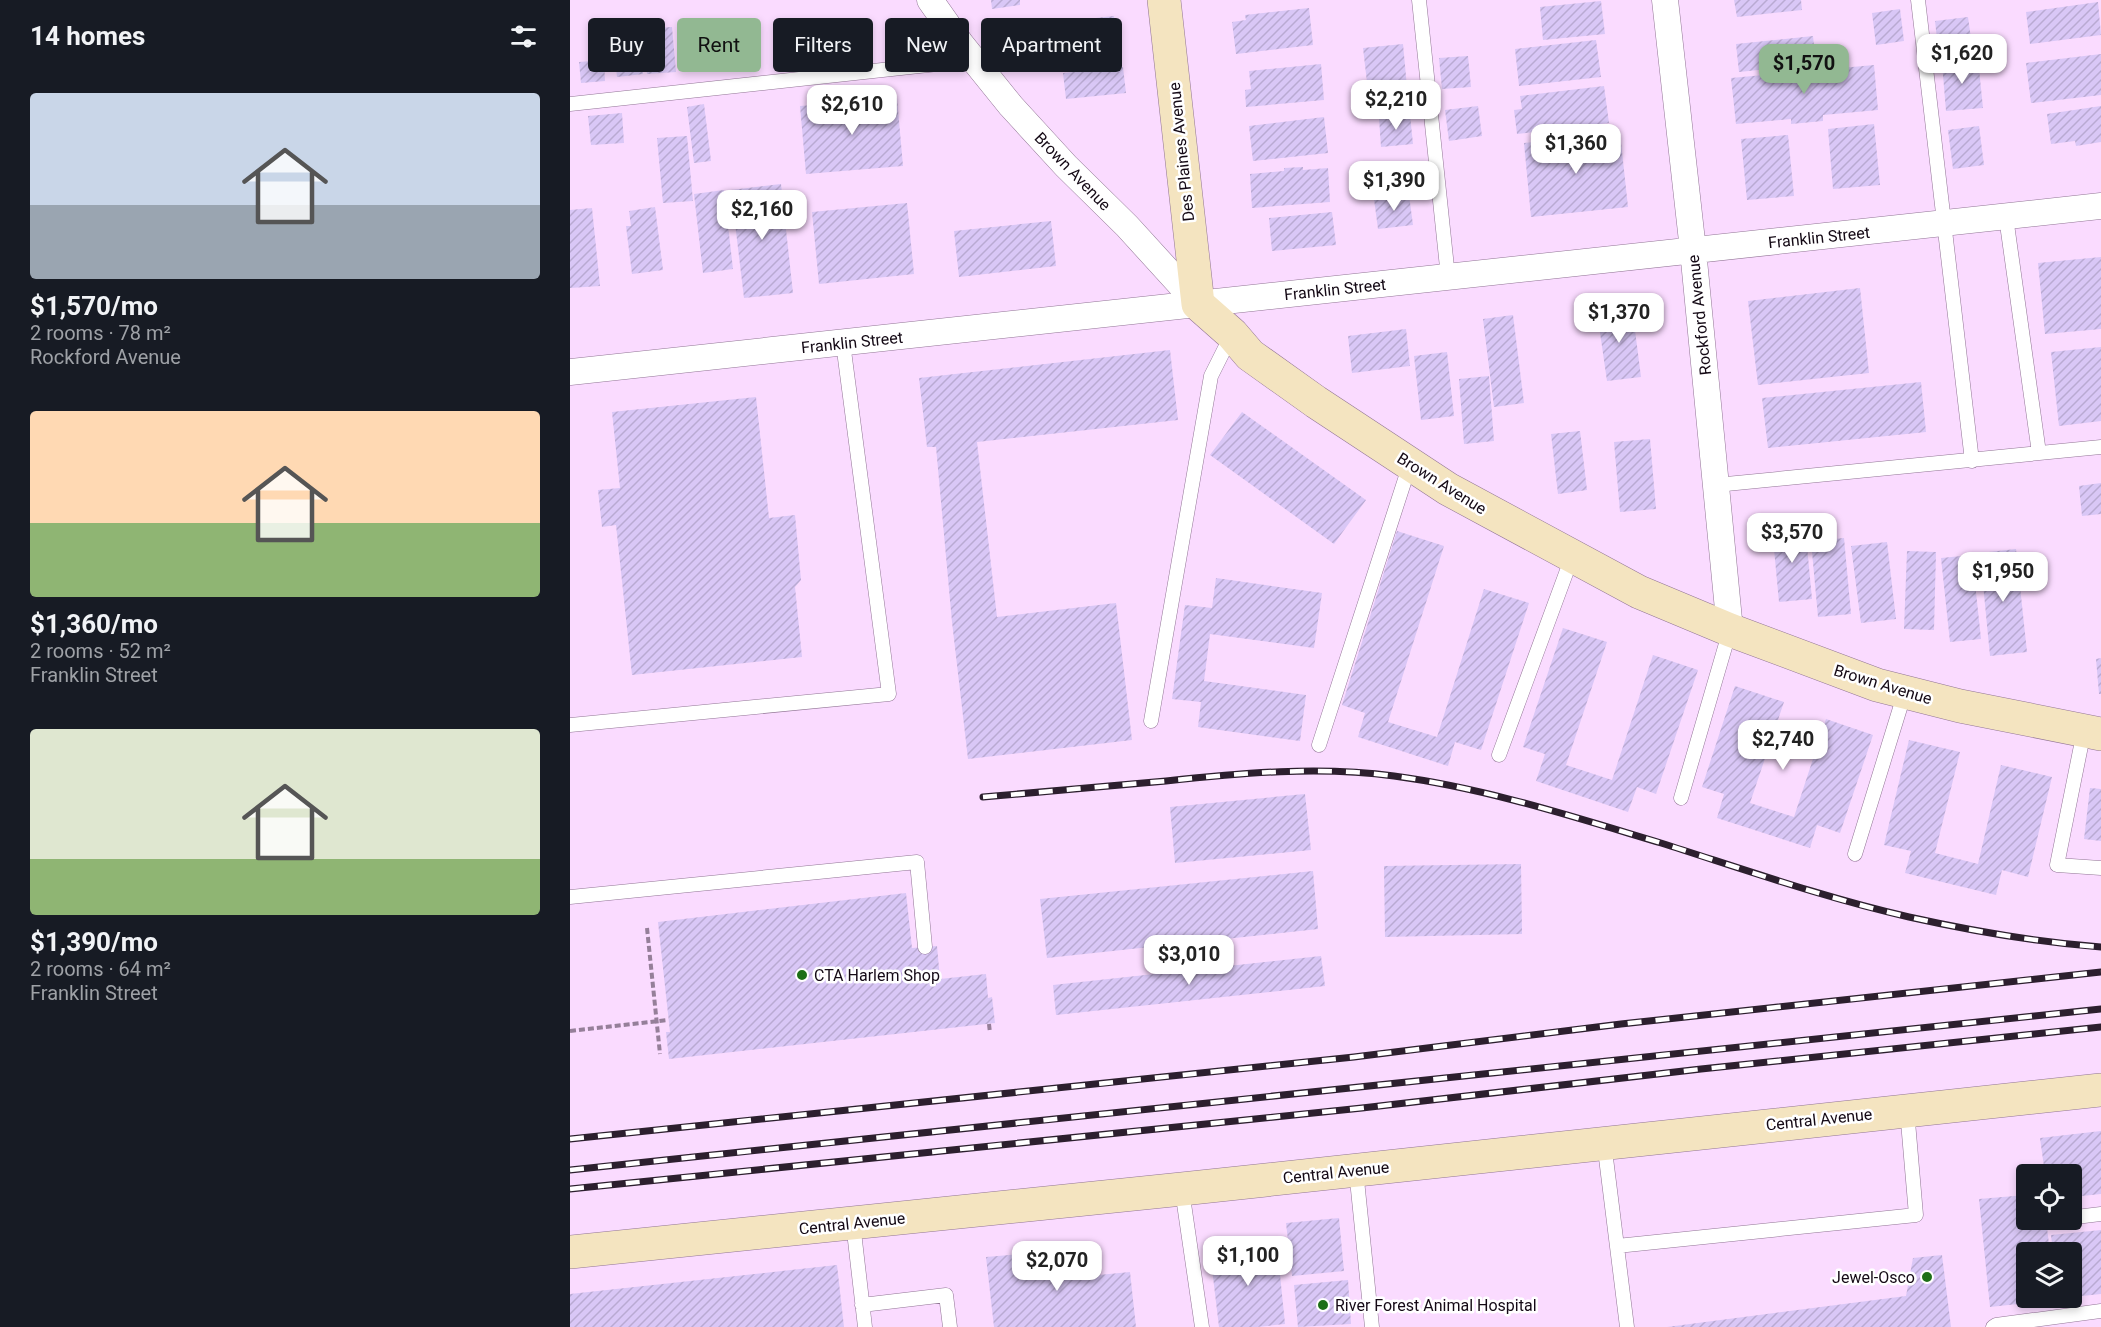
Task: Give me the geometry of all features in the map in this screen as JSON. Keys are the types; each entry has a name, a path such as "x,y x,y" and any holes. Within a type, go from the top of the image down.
{"street":[{"name":"Brown Avenue","path":"930,0 1011,106 1050,149 1127,226 1198,304 1232,334 1250,355 1316,402 1448,489 1639,592 1730,630 1877,685 1960,706 2093,732"},
{"name":"Des Plaines Avenue","path":"1164,0 1198,304"},
{"name":"Rockford Avenue","path":"1665,0 1693,250 1730,630"},
{"name":"Franklin Street","path":"570,372 2101,206"},
{"name":"Central Avenue","path":"570,1252 2101,1090"}],"lane":[{"path":"1419,0 1448,277"},
{"path":"1918,0 1971,461"},
{"path":"570,104 974,60"},
{"path":"2006,217 2039,453"},
{"path":"1151,721 1211,376 1232,334"},
{"path":"570,725 889,694 843,343"},
{"path":"1716,485 2101,447"},
{"path":"1319,745 1410,464"},
{"path":"1499,755 1572,557"},
{"path":"1681,798 1730,630"},
{"path":"1855,854 1905,692"},
{"path":"2093,732 2057,865 2101,868"},
{"path":"570,897 916,862 926,947"},
{"path":"1617,1246 1916,1215 1907,1110"},
{"path":"1604,1143 1627,1327"},
{"path":"1356,1170 1372,1327"},
{"path":"1182,1189 1202,1327"},
{"path":"2082,1217 2101,1215"},
{"path":"853,1223 865,1327"},
{"path":"862,1305 946,1295 950,1327"},
{"path":"1993,1327 2101,1311"}],"path":[{"path":"647,928 660,1054"},
{"path":"570,1031 668,1020"},
{"path":"988,1024 990,1034"}],"building":[{"path":"991,0 1020,0 1020,5 992,9"},
{"path":"1734,0 1801,0 1802,10 1737,17"},
{"path":"1601,1 1605,34 1543,40 1540,7"},
{"path":"2098,2 2101,35 2030,44 2026,12"},
{"path":"1309,8 1313,45 1236,54 1232,22 1246,20 1245,15"},
{"path":"1900,9 1904,41 1876,45 1872,13"},
{"path":"1968,17 1973,53 1939,57 1935,21"},
{"path":"665,27 672,27 676,72 647,74 647,72 665,72"},
{"path":"1813,36 1816,64 1739,72 1736,44"},
{"path":"1596,40 1601,77 1519,86 1515,49"},
{"path":"1403,44 1407,87 1368,91 1363,48"},
{"path":"2101,54 2101,95 2031,103 2026,63"},
{"path":"1468,56 1471,87 1442,89 1439,58"},
{"path":"1978,59 1983,108 1946,111 1942,63"},
{"path":"588,61 588,72 605,72 605,81 581,83 579,62"},
{"path":"1321,64 1324,100 1246,107 1245,90 1251,89 1249,71"},
{"path":"1874,65 1878,110 1823,115 1823,121 1791,124 1791,119 1736,124 1731,78"},
{"path":"1122,67 1126,93 1066,99 1063,73 1122,72"},
{"path":"616,72 643,72 643,74 617,77"},
{"path":"1604,86 1609,123 1517,134 1514,110 1522,109 1520,96"},
{"path":"897,98 903,166 806,174 800,106"},
{"path":"704,104 711,161 694,163 687,107"},
{"path":"1478,106 1482,136 1449,141 1445,110"},
{"path":"2101,106 2101,142 2076,146 2075,141 2051,144 2047,114"},
{"path":"622,113 624,143 591,145 588,116"},
{"path":"1410,115 1413,144 1381,147 1379,118"},
{"path":"1324,117 1328,153 1253,161 1249,126"},
{"path":"1874,124 1880,185 1833,189 1828,129"},
{"path":"1979,126 1984,165 1953,169 1948,130"},
{"path":"1620,133 1628,207 1531,217 1524,143"},
{"path":"1788,135 1794,196 1747,200 1741,139"},
{"path":"687,136 693,201 663,203 657,138"},
{"path":"1415,163 1417,188 1389,190 1387,165"},
{"path":"1303,167 1303,170 1328,168 1330,202 1252,208 1250,174"},
{"path":"781,184 793,293 744,298 731,190"},
{"path":"724,190 733,269 703,273 694,194"},
{"path":"1409,195 1413,225 1378,229 1374,199"},
{"path":"907,203 914,274 819,284 812,212"},
{"path":"655,207 663,270 632,274 626,226 631,226 629,211"},
{"path":"592,208 600,286 570,288 570,210"},
{"path":"1332,212 1336,245 1272,251 1269,218"},
{"path":"1051,221 1056,266 959,277 954,231"},
{"path":"2101,257 2101,329 2045,334 2038,263"},
{"path":"1860,288 1869,373 1758,385 1748,301"},
{"path":"1632,307 1641,377 1607,381 1597,312"},
{"path":"1513,315 1524,403 1494,407 1483,319"},
{"path":"1406,329 1410,366 1352,373 1348,336"},
{"path":"2101,347 2101,421 2059,426 2051,352"},
{"path":"1170,350 1178,420 977,442 997,617 1116,603 1132,740 968,759 952,622 936,447 927,447 919,378"},
{"path":"1447,352 1454,416 1421,420 1414,356"},
{"path":"1489,376 1494,441 1464,444 1459,379"},
{"path":"1921,382 1926,432 1768,448 1762,398"},
{"path":"756,397 769,518 795,515 801,580 795,587 802,657 632,675 616,525 602,527 598,490 620,488 612,412"},
{"path":"1242,412 1366,500 1334,544 1210,455"},
{"path":"1580,431 1587,490 1558,494 1551,434"},
{"path":"1650,439 1656,509 1620,512 1614,442"},
{"path":"2101,483 2101,514 2082,516 2079,486"},
{"path":"1805,525 1812,599 1779,602 1772,528"},
{"path":"1397,531 1444,546 1388,722 1437,737 1484,589 1529,603 1481,750 1455,742 1448,766 1358,737 1365,713 1342,705"},
{"path":"1844,538 1851,614 1818,617 1811,541"},
{"path":"1887,542 1896,619 1861,623 1851,546"},
{"path":"2016,549 2027,652 1990,656 1980,553"},
{"path":"1907,551 1936,552 1934,630 1904,629"},
{"path":"1972,555 1981,639 1950,642 1941,558"},
{"path":"1216,578 1322,593 1314,648 1210,634 1204,681 1306,695 1300,741 1198,727 1201,702 1172,699 1185,605 1212,608"},
{"path":"1563,628 1607,642 1566,765 1612,780 1653,655 1698,670 1656,794 1637,787 1628,812 1536,781 1545,754 1523,747"},
{"path":"2101,658 2101,694 2099,694 2096,659"},
{"path":"1735,686 1784,702 1750,803 1794,817 1826,719 1873,735 1840,833 1817,825 1810,848 1717,818 1724,794 1702,787"},
{"path":"1909,740 1960,752 1935,853 1978,864 2001,765 2052,777 2028,877 2002,870 1996,895 1905,873 1911,851 1884,845"},
{"path":"2090,788 2101,789 2101,841 2084,839"},
{"path":"1305,794 1311,850 1175,863 1170,807"},
{"path":"1521,864 1522,934 1385,937 1384,866"},
{"path":"1313,871 1318,929 1047,958 1040,899"},
{"name":"CTA Harlem Shop","path":"906,893 912,948 937,946 940,979 986,974 988,998 992,997 995,1023 669,1059 666,1032 670,1032 658,922"},
{"path":"1321,956 1325,986 1056,1015 1053,985"},
{"path":"2101,1131 2101,1194 2082,1196 2082,1164 2044,1164 2040,1138"},
{"path":"2016,1196 2016,1230 2047,1230 2049,1242 2016,1242 2016,1304 1990,1307 1979,1199"},
{"path":"1339,1218 1344,1271 1292,1276 1286,1223"},
{"path":"2101,1230 2101,1294 2082,1296 2082,1242 2052,1242 2051,1235"},
{"path":"1277,1245 1285,1324 1219,1327 1210,1252"},
{"path":"1083,1249 1088,1276 1130,1272 1136,1327 994,1327 986,1257"},
{"name":"Jewel-Osco","path":"1942,1255 1951,1327 1667,1327 1906,1296 1913,1258"},
{"path":"837,1265 844,1327 570,1327 570,1294"},
{"name":"River Forest Animal Hospital","path":"1348,1280 1351,1324 1298,1327 1294,1285"}],"railway":[{"path":"983,797 1280,772 1337,771 1394,776 1462,788 1529,804 1815,892 1878,909 2005,935 2101,947"},
{"path":"570,1139 1354,1057 1621,1024 2101,972"},
{"path":"570,1170 2101,1009"},
{"path":"570,1189 1362,1108 1701,1069 2101,1027"}],"place":[{"name":"CTA Harlem Shop","path":"802,975"},
{"name":"Jewel-Osco","path":"1927,1277"},
{"name":"River Forest Animal Hospital","path":"1323,1305"}]}
